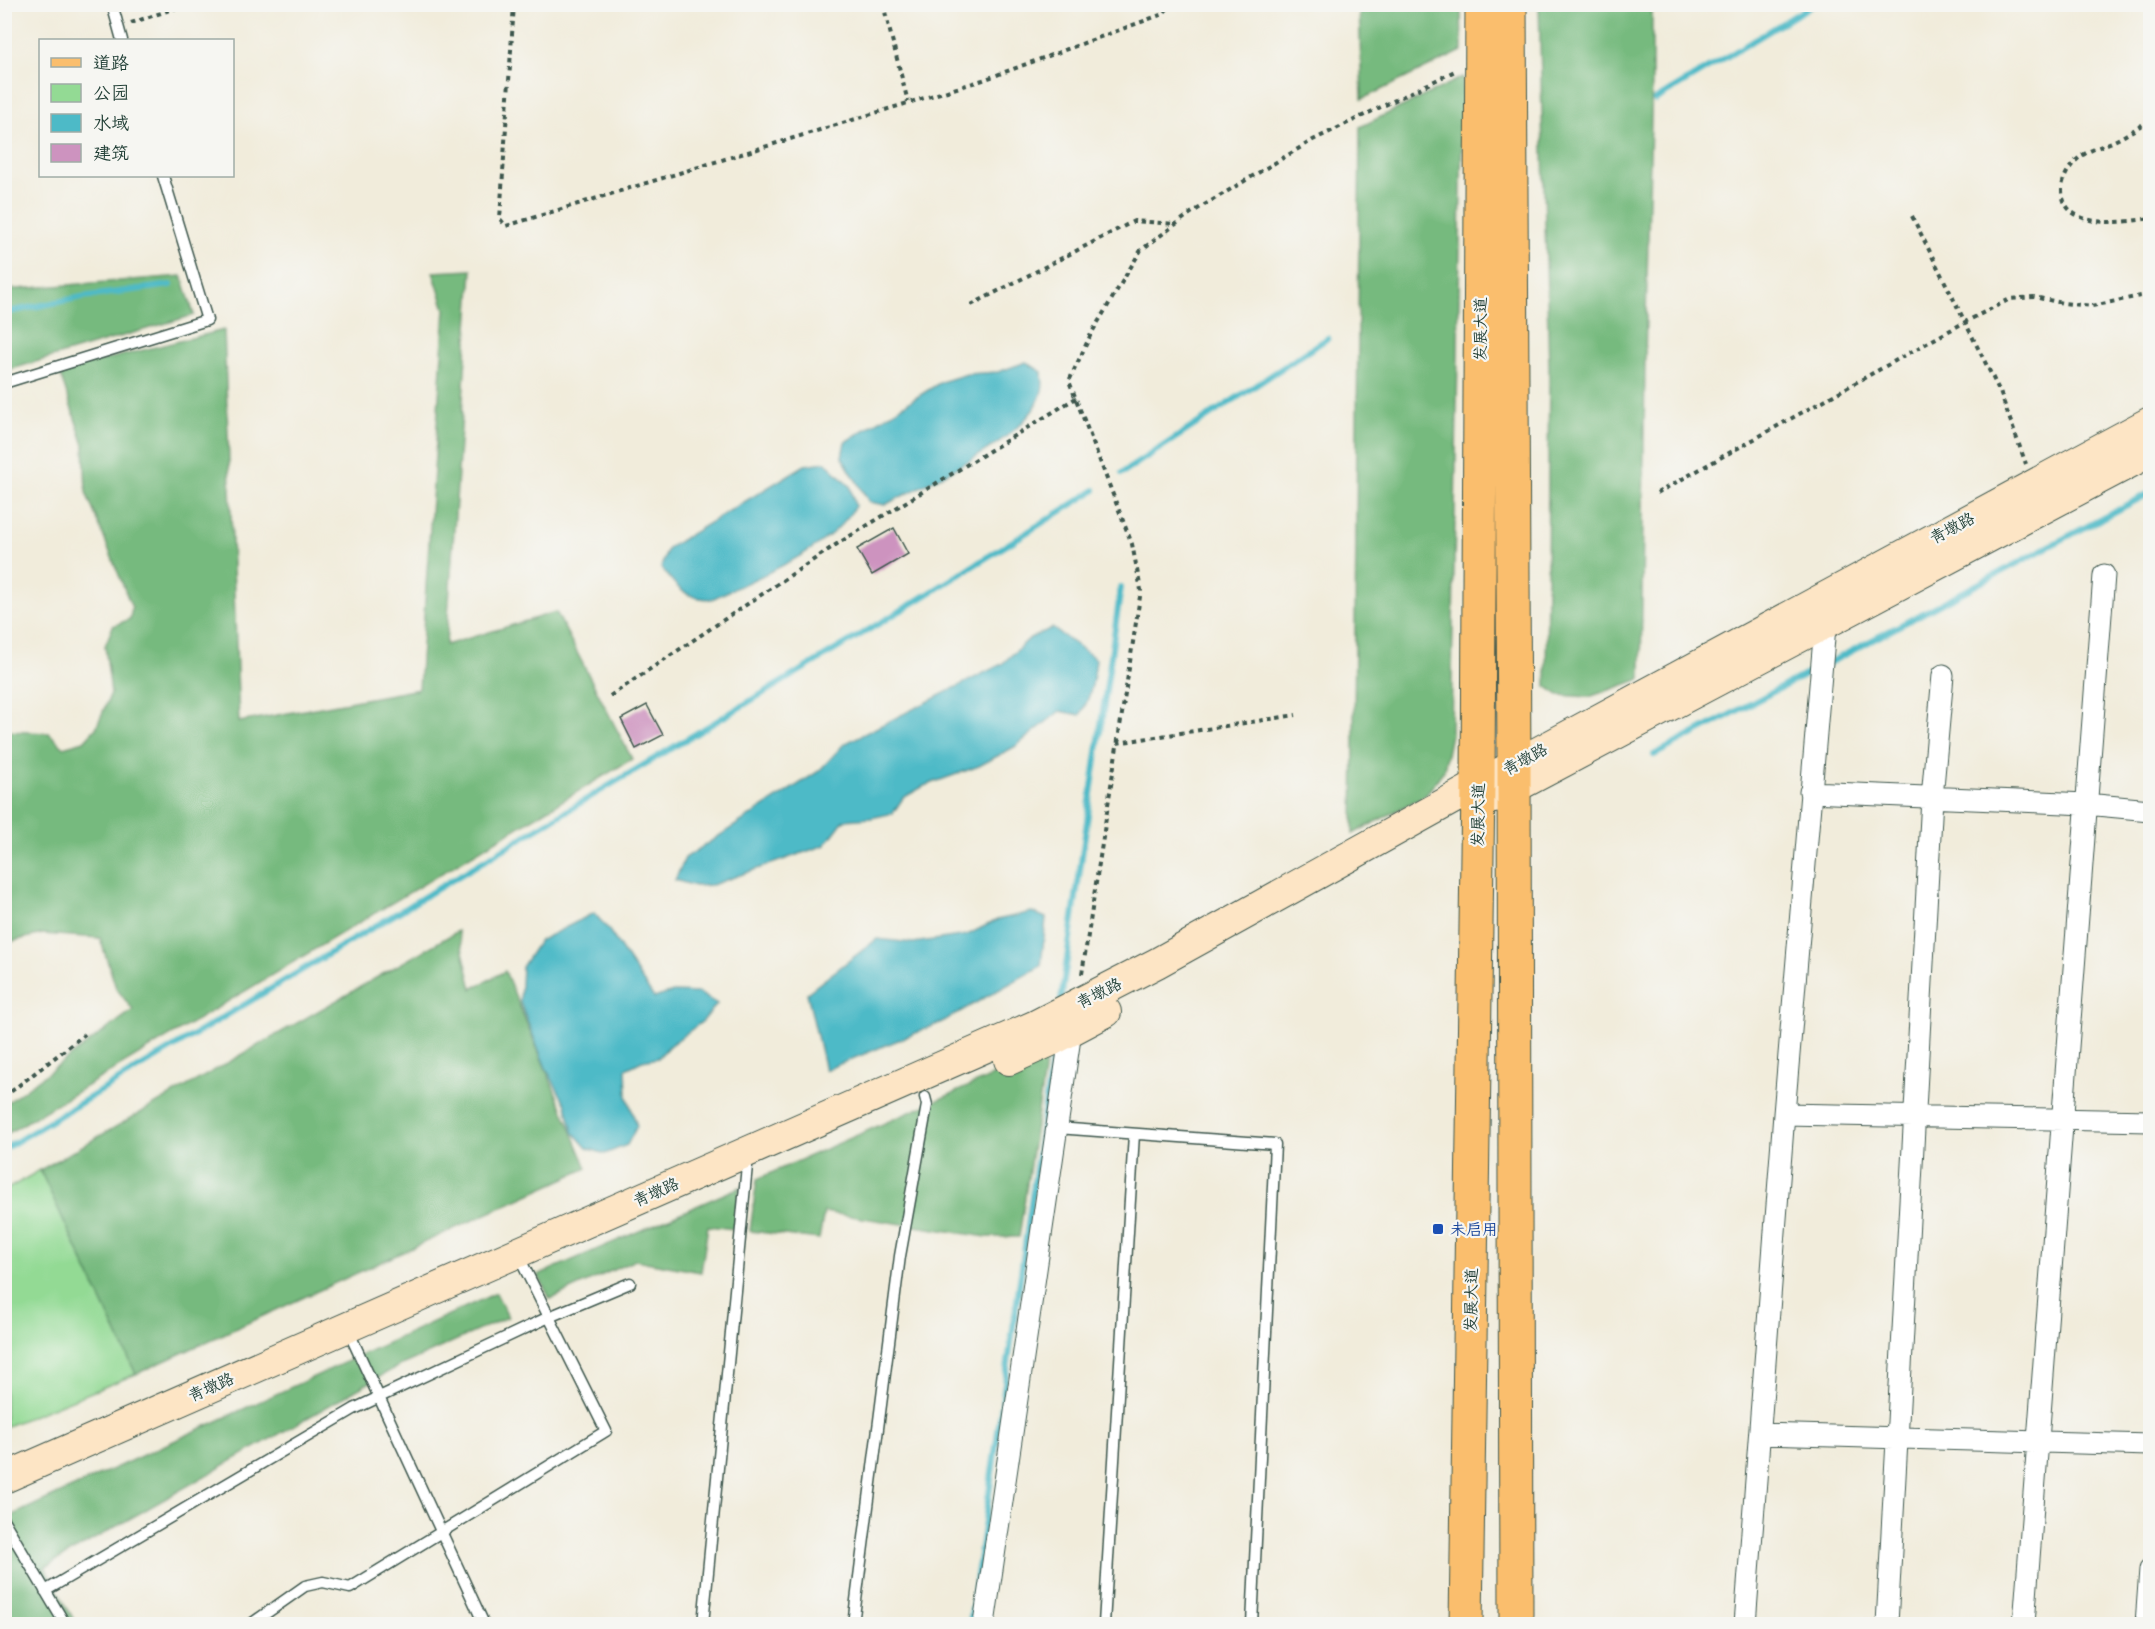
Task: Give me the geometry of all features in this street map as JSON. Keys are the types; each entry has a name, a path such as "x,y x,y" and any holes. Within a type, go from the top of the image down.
{"main road":[{"name":"发展大道","path":"1466,1624 1478,796 1482,4"},
{"name":"发展大道","path":"1510,4 1516,1624"},
{"name":"青墩路","path":"747,1163 925,1096 1053,1040 1074,1017 1157,963 1514,777 2033,485 2151,422"},
{"name":"青墩路","path":"1514,777 1825,626 2151,452"},
{"name":"青墩路","path":"4,1499 351,1337 747,1163 1034,1026 1074,1017"},
{"name":"青墩路","path":"4,1478 351,1337"}],"street":[{"path":"2024,1624 2104,575"},
{"path":"1745,1624 1784,1114 1825,626"},
{"path":"1887,1624 1932,798 1943,675"},
{"path":"1810,792 2086,804 2151,810"},
{"path":"984,1624 1074,1017"},
{"path":"1784,1114 2151,1121"},
{"path":"1760,1434 2151,1445"},
{"path":"2146,1624 2151,1569"}],"lane":[{"path":"112,4 122,39"},
{"path":"4,383 207,320 163,177"},
{"path":"853,1624 900,1256 927,1105 925,1096"},
{"path":"1057,1128 1275,1144 1252,1624"},
{"path":"1104,1624 1134,1134"},
{"path":"704,1624 747,1163"},
{"path":"251,1624 305,1586 323,1582 350,1588 606,1431 522,1262"},
{"path":"45,1591 344,1415 549,1317 630,1283"},
{"path":"351,1337 484,1624"},
{"path":"4,1521 65,1624"}],"path":[{"path":"118,27 188,4"},
{"path":"514,4 500,219 506,226 983,80 1163,14 1171,4"},
{"path":"883,4 908,102"},
{"path":"1074,1017 1141,590 1131,544 1069,381 1091,334 1141,250 1191,213 1312,140 1481,58"},
{"path":"2151,120 2115,141 2080,156 2067,171 2062,184 2062,196 2066,206 2090,220 2107,223 2151,218"},
{"path":"1912,216 2000,392 2033,485"},
{"path":"971,305 1134,221 1177,224"},
{"path":"1657,493 2010,299 2034,297 2092,306 2151,294"},
{"path":"610,696 837,544 1076,398"},
{"path":"1117,743 1296,715"},
{"path":"4,1097 85,1034"}],"green space":[{"path":"1359,5 1461,5 1462,51 1362,99"},
{"path":"1539,5 1652,5 1641,679 1589,697 1559,695 1546,686 1549,368"},
{"path":"1463,77 1451,734 1444,770 1426,795 1353,834 1360,127"},
{"path":"472,270 446,645 556,612 632,759 5,1135 4,1105 133,1010 116,988 100,938 42,934 5,943 5,731 49,733 63,747 84,741 96,728 111,693 105,646 113,626 130,619 132,608 86,492 84,445 59,371 224,330 239,722 419,689 445,309 433,272"},
{"path":"182,276 194,315 5,371 5,290"},
{"path":"458,931 472,989 505,971 587,1168 136,1374 40,1170"},
{"path":"1047,1052 1019,1237 987,1237 824,1212 819,1239 750,1231 757,1179"},
{"path":"40,1170 136,1374 5,1427 4,1191"},
{"path":"740,1187 734,1229 708,1226 701,1272 635,1260 550,1299 538,1275"},
{"path":"496,1293 508,1317 395,1368 45,1567 76,1624 5,1624 4,1519"}],"water":[{"path":"1026,362 1042,372 1043,387 1034,409 1019,426 975,457 885,505 869,502 842,457 845,442 941,382 967,374 998,372"},
{"path":"825,462 850,486 855,506 844,522 811,549 771,572 712,599 695,597 682,591 661,567 668,548 805,465"},
{"path":"1052,628 1096,659 1091,688 1080,715 1060,711 1016,746 979,766 924,786 903,798 893,813 871,818 844,820 825,845 712,885 695,886 675,880 685,858 819,771 844,744 1002,664 1030,638"},
{"path":"1032,912 1046,918 1041,966 940,1023 825,1070 807,993 877,939 913,943 967,935 997,920"},
{"path":"594,913 608,929 654,998 673,992 699,993 717,1004 703,1021 669,1046 658,1058 642,1061 626,1069 627,1096 637,1126 627,1145 605,1154 587,1148 573,1132 566,1105 546,1068 520,1002 522,967 539,941"}],"building":[{"path":"894,528 908,554 872,575 857,549"},
{"path":"647,705 663,735 636,749 621,719"}],"waterway":[{"path":"1655,100 1814,4"},
{"path":"4,313 82,297 171,285"},
{"path":"1122,473 1328,338"},
{"path":"4,1149 920,599 1095,490"},
{"path":"1827,664 2150,493"},
{"path":"1061,1000 1121,587"},
{"path":"1654,755 1818,668"},
{"path":"970,1624 1053,1053"}],"place":[{"name":"未启用","path":"1438,1229"}]}
